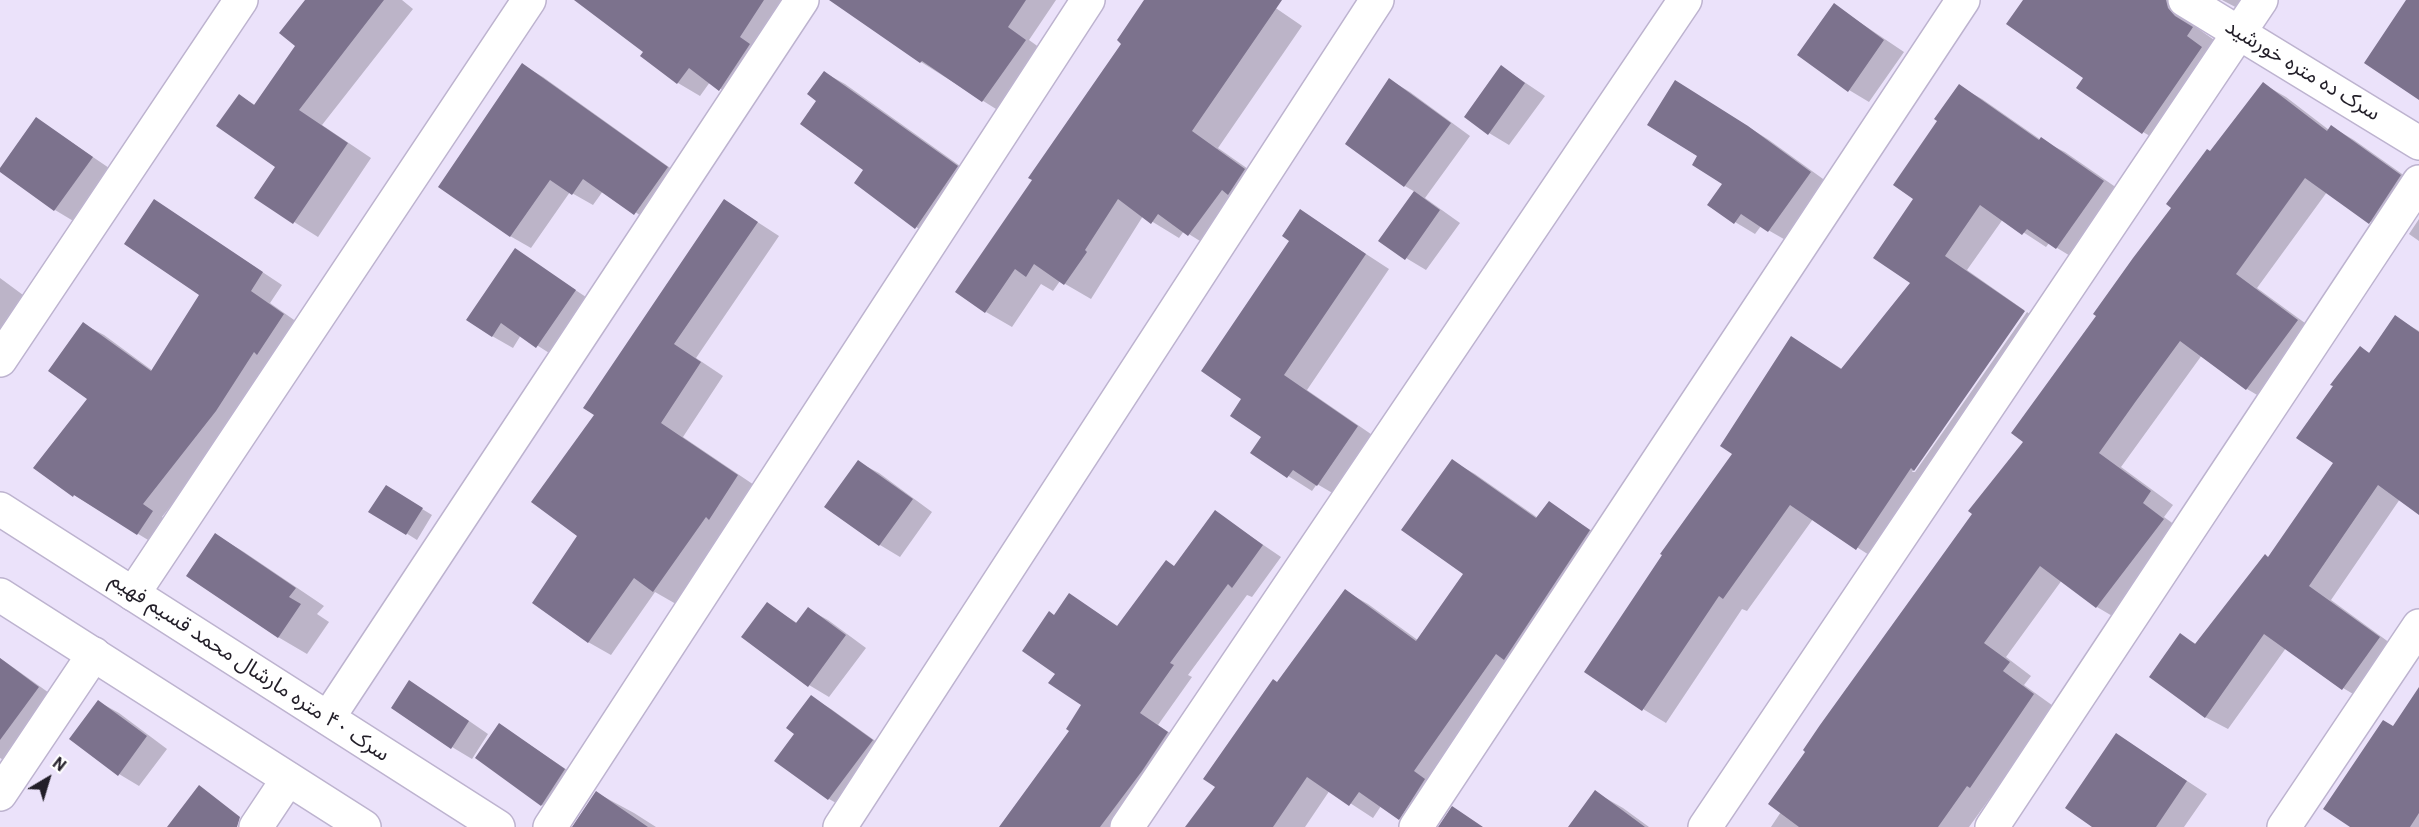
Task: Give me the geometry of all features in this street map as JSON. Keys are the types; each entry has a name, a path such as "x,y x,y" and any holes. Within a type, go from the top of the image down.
{"street":[{"path":"0,360 241,0"},
{"path":"134,594 529,0"},
{"path":"328,718 802,0"},
{"path":"550,827 1088,0"},
{"path":"840,827 1377,0"},
{"path":"1127,827 1685,0"},
{"path":"1416,827 1963,0"},
{"name":"سرک ده متره خورشید","path":"2185,0 2419,143"},
{"path":"1706,827 2261,0"},
{"path":"1992,827 2419,182"},
{"name":"سرک ۴۰ متره مارشال محمد قسیم فهیم","path":"0,509 498,827"},
{"path":"0,595 364,827"},
{"path":"2284,827 2419,626"},
{"path":"0,794 94,654"},
{"path":"256,827 288,778"}],"building":[{"path":"305,0 384,0 299,110 348,143 293,224 254,198 275,167 216,126 239,94 254,105 295,46 279,33"},
{"path":"574,0 764,0 740,37 750,44 719,91 689,68 677,84 640,56 643,52"},
{"path":"829,0 1026,0 1008,27 1026,40 982,102 922,61 920,63"},
{"path":"1144,0 1282,0 1192,131 1245,169 1228,195 1222,190 1188,236 1158,214 1151,224 1118,199 1085,250 1087,252 1064,285 1034,264 1026,277 1015,269 985,313 955,292 1032,180 1028,178 1121,44 1117,40"},
{"path":"2023,0 2166,0 2168,8 2175,16 2193,27 2187,36 2202,47 2142,134 2076,88 2083,78 2006,24"},
{"path":"2406,0 2419,0 2419,100 2364,63"},
{"path":"1834,3 1884,40 1848,92 1797,55"},
{"path":"522,63 668,167 634,215 583,179 572,195 550,180 510,237 438,187"},
{"path":"1501,65 1525,83 1488,135 1464,117"},
{"path":"824,71 958,166 915,229 854,183 863,170 800,124 816,101 807,94"},
{"path":"1389,78 1451,123 1404,187 1345,144"},
{"path":"1675,80 1748,126 1811,172 1768,232 1741,214 1734,224 1707,205 1722,184 1692,165 1697,156 1647,125"},
{"path":"2263,82 2327,131 2331,125 2401,175 2369,224 2305,178 2236,274 2298,320 2246,390 2180,341 2099,453 2151,491 2143,503 2164,519 2096,608 2040,566 1984,643 2010,662 2003,671 2034,694 1970,788 1967,786 1938,827 1799,827 1768,804 1805,752 1803,750 1820,725 1972,514 1968,511 2023,442 2011,433 2096,316 2093,314 2171,208 2166,204 2207,149 2210,151"},
{"path":"1959,84 2039,140 2041,137 2104,181 2056,249 2027,229 2022,235 1980,205 1945,256 2025,311 1914,471 1911,468 1856,550 1790,505 1723,599 1719,596 1642,711 1584,672 1662,555 1660,554 1732,454 1720,446 1791,336 1841,369 1910,283 1873,258 1913,199 1893,185 1937,121 1934,119"},
{"path":"36,117 93,157 54,211 0,172 0,168"},
{"path":"1414,191 1440,210 1405,260 1378,241"},
{"path":"154,199 263,272 251,291 284,314 257,355 254,352 216,411 143,504 153,511 137,535 74,495 73,497 33,468 87,399 48,371 83,322 151,371 199,295 124,244"},
{"path":"724,199 758,222 674,344 701,362 661,423 738,475 709,520 706,517 653,592 634,578 588,643 532,603 577,536 531,502 594,415 583,408"},
{"path":"1300,209 1366,254 1284,375 1358,426 1317,486 1293,470 1287,478 1250,453 1261,437 1230,416 1241,399 1201,371 1289,241 1282,236"},
{"path":"515,248 576,290 536,348 501,323 492,337 466,320"},
{"path":"2395,315 2419,332 2419,515 2378,485 2309,586 2380,637 2342,690 2264,634 2205,718 2149,677 2180,633 2195,644 2265,554 2268,557 2333,463 2296,438 2333,386 2330,385 2360,346 2369,353"},
{"path":"1452,459 1536,518 1549,501 1590,530 1504,660 1496,654 1414,771 1425,779 1399,820 1359,792 1349,806 1307,777 1273,827 1185,827 1215,787 1203,779 1273,679 1277,682 1345,589 1416,641 1463,574 1401,530"},
{"path":"858,460 913,499 879,546 824,507"},
{"path":"386,485 423,508 406,535 368,512"},
{"path":"1215,510 1263,545 1232,588 1228,584 1170,663 1174,665 1140,713 1168,732 1142,771 1100,827 999,827 1069,731 1066,729 1081,705 1048,683 1055,674 1022,651 1049,611 1054,615 1069,593 1117,626 1166,560 1174,566"},
{"path":"215,533 296,588 289,597 301,604 278,638 186,576"},
{"path":"767,602 796,623 808,607 846,635 808,687 741,637"},
{"path":"0,658 39,687 0,740"},
{"path":"409,680 469,721 451,749 391,708"},
{"path":"2419,687 2419,813 2410,827 2350,827 2323,809 2383,720 2393,726"},
{"path":"811,695 873,740 828,800 774,761 794,734 786,728"},
{"path":"98,700 147,736 118,776 69,739"},
{"path":"499,723 565,769 541,806 475,758"},
{"path":"2116,733 2187,781 2156,827 2092,827 2065,808"},
{"path":"199,785 240,817 237,827 167,827"},
{"path":"1595,790 1645,827 1568,827"},
{"path":"596,791 648,827 572,827"},
{"path":"1452,806 1483,827 1438,827"}]}
